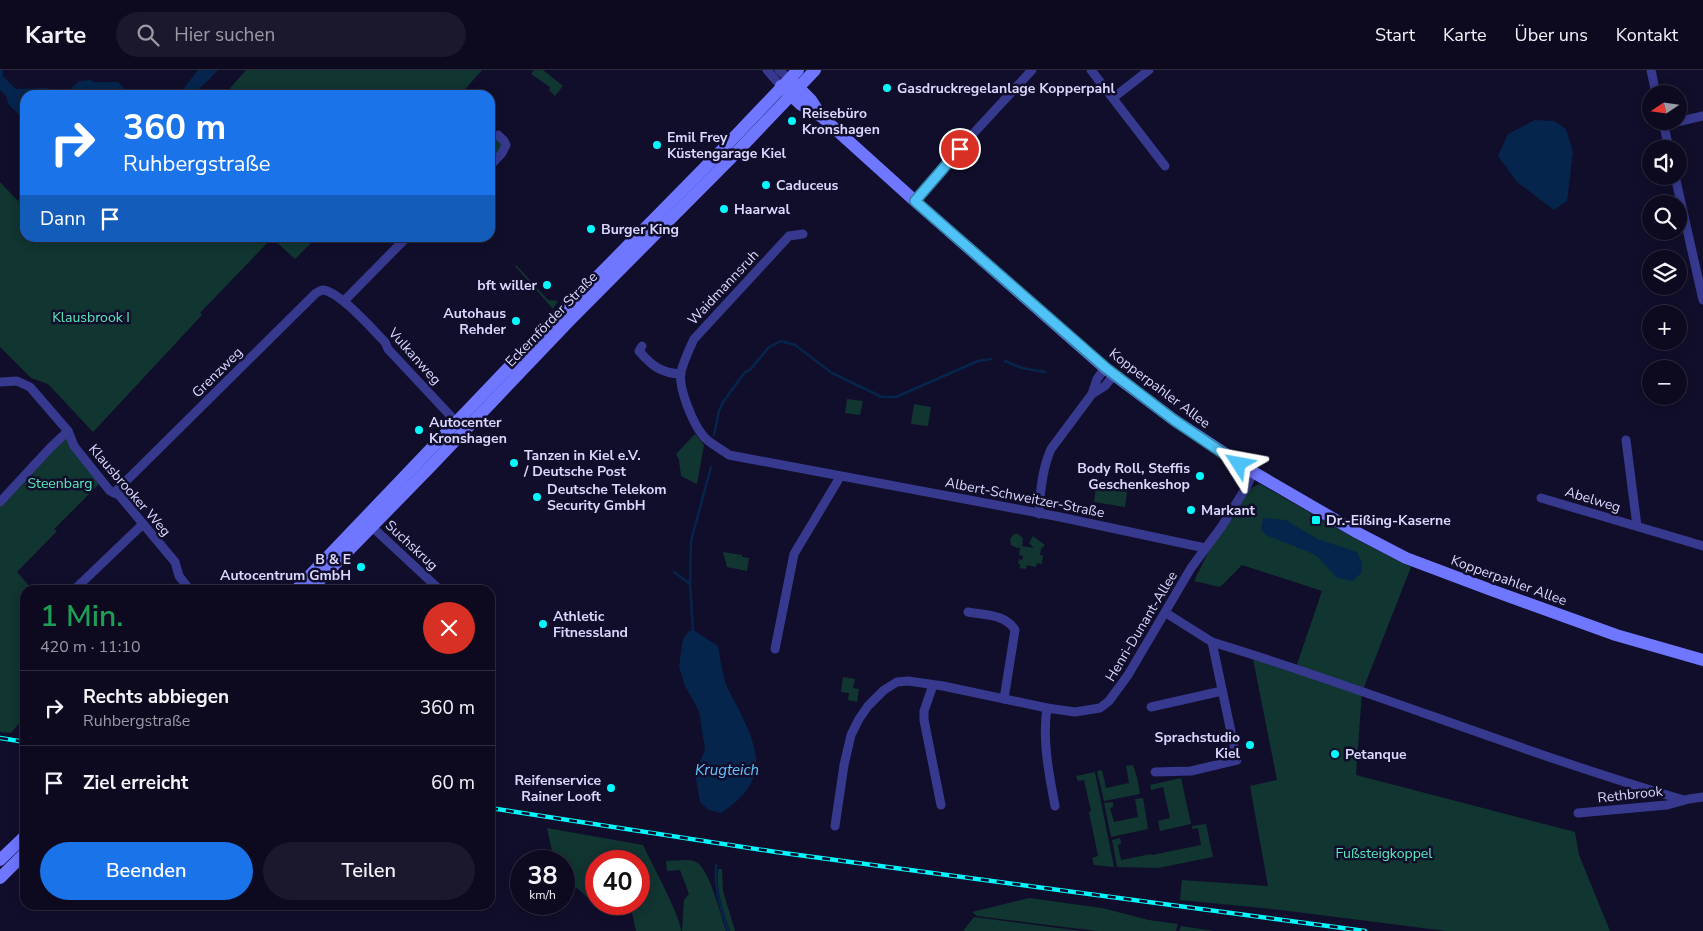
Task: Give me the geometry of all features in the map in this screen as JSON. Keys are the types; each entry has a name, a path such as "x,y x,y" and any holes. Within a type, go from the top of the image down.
{"street":[{"path":"767,70 791,84"},
{"path":"779,70 791,84"},
{"name":"Eckernförder Straße","path":"301,585 368,523 566,316 734,154 791,84 815,70"},
{"path":"915,201 971,136 1032,70"},
{"path":"1091,70 1165,166"},
{"path":"1113,98 1149,70"},
{"path":"1646,70 1653,82"},
{"path":"1651,70 1654,85"},
{"name":"Kopperpahler Allee","path":"791,84 800,104 822,117 1110,371 1174,420 1253,472 1358,533 1406,558 1616,635 1703,660"},
{"path":"1688,119 1703,116"},
{"path":"495,136 501,137 506,144 502,153 495,161"},
{"path":"1677,185 1703,300"},
{"name":"Waidmannsruh","path":"729,455 706,439 696,426 686,404 681,374 686,356 694,339 789,236 803,234"},
{"path":"344,301 402,242"},
{"name":"Grenzweg","path":"114,493 316,293 325,291 344,301"},
{"name":"Vulkanweg","path":"344,301 385,342 388,349 461,427"},
{"path":"642,346 639,351 648,362 667,374 681,374"},
{"path":"1039,514 1042,483 1047,458 1051,449 1092,394 1097,379 1110,371"},
{"name":"Klausbrooker Weg","path":"0,382 17,381 30,387 68,431 74,446 110,491 120,495 175,562 179,576 186,585"},
{"path":"0,502 68,431"},
{"name":"Abelweg","path":"1626,440 1637,526"},
{"name":"Albert-Schweitzer-Straße","path":"729,455 1128,531 1205,548"},
{"name":"Henri-Dunant-Allee","path":"835,826 844,766 851,735 859,719 876,697 897,682 908,681 932,685 1075,712 1100,708 1109,701 1119,689 1166,613 1191,568 1237,502 1253,472"},
{"path":"775,649 794,554 840,477"},
{"name":"Abelweg","path":"1542,498 1703,546"},
{"name":"Eckernförder Straße","path":"314,585 368,523"},
{"name":"Suchskrug","path":"368,523 435,585"},
{"path":"79,585 143,524"},
{"path":"968,612 1002,618 1011,624 1015,630 1004,699"},
{"path":"1166,613 1212,642 1353,688 1619,781 1684,800 1703,797"},
{"path":"1155,772 1191,771 1237,760 1212,642"},
{"path":"932,685 924,711 924,729 941,805"},
{"path":"1151,707 1222,691"},
{"path":"1047,708 1044,724 1048,767 1055,806"},
{"name":"Rethbrook","path":"1578,813 1667,805 1684,800"},
{"path":"0,860 20,841"},
{"path":"0,878 20,859"}],"green space":[{"path":"246,70 482,70 464,90 228,90"},
{"path":"534,70 543,70 563,86 555,96 549,90 550,87 531,74"},
{"path":"497,138 503,146 495,156 495,139"},
{"name":"Klausbrook I","path":"0,182 18,201 20,199 20,242 268,242 200,313 202,315 93,432 48,384 31,378 0,347"},
{"path":"276,242 312,242 295,259"},
{"path":"515,266 548,300 558,301 553,309"},
{"path":"847,399 863,401 860,415 845,413"},
{"path":"914,404 931,407 928,426 911,424"},
{"name":"Steenbarg","path":"68,433 102,481 54,529 57,531 17,572 29,585 20,585 20,722 11,733 0,732 0,505"},
{"path":"695,434 704,445 697,484 681,476 679,460 676,454"},
{"name":"Fußsteigkoppel","path":"1260,484 1354,538 1411,567 1362,692 1356,775 1575,832 1579,855 1610,931 1446,931 1281,910 1180,900 1182,880 1268,886 1250,786 1277,780 1253,659 1294,673 1322,591 1242,565 1220,587 1194,581 1208,553 1249,489"},
{"path":"1096,487 1127,492 1125,507 1094,502"},
{"path":"1014,534 1018,534 1023,538 1022,546 1034,548 1029,543 1033,536 1045,545 1041,549 1040,555 1043,555 1042,564 1037,563 1036,567 1027,565 1026,569 1020,568 1020,564 1018,564 1019,559 1022,560 1023,556 1019,555 1020,547 1017,548 1011,545 1010,539"},
{"path":"723,552 749,558 747,571 727,567"},
{"path":"843,677 855,679 853,688 859,689 857,702 848,700 849,693 841,692"},
{"path":"1133,765 1140,794 1104,801 1097,771 1102,770 1106,788 1129,783 1126,766"},
{"path":"1095,772 1114,867 1094,865 1092,858 1098,856 1089,812 1091,811 1084,780 1078,781 1076,776"},
{"path":"1181,778 1191,824 1160,831 1158,821 1170,818 1163,787 1151,790 1150,785"},
{"path":"1143,798 1148,829 1111,837 1104,803 1113,802 1113,807 1110,808 1114,822 1138,817 1135,799"},
{"path":"1206,824 1213,857 1158,868 1117,867 1112,840 1120,838 1121,844 1118,845 1121,860 1152,855 1201,845 1198,828 1192,829 1192,826"},
{"path":"547,828 643,845 645,850 585,850 585,895 575,886 575,850 552,850"},
{"path":"650,859 671,902 681,931 636,931 632,915 650,915"},
{"path":"691,860 705,872 718,903 726,931 682,931 684,900 689,894 680,870 667,871 666,861"},
{"path":"718,869 722,869 723,891 735,931 730,931 723,908 719,893"},
{"path":"1029,898 1102,908 1149,920 1178,924 1176,931 1097,931 977,916 972,912"},
{"path":"974,917 1081,931 963,931"},
{"path":"1181,926 1214,931 1179,931"}],"water":[{"path":"0,70 3,70 3,76 16,89 49,88 49,90 20,90 20,115 11,107 7,97 0,90"},
{"path":"198,70 218,70 198,90 183,90"},
{"path":"79,81 118,82 126,90 69,90"},
{"path":"1535,120 1554,121 1566,129 1573,152 1567,201 1554,210 1517,182 1498,156 1508,134"},
{"path":"1263,518 1286,520 1317,539 1357,552 1362,563 1362,572 1353,581 1337,578 1318,557 1266,535 1261,529"},
{"name":"Krugteich","path":"693,630 718,646 726,684 746,724 755,753 756,766 754,778 747,790 721,813 709,810 700,802 696,778 705,750 699,711 685,686 679,667 683,639 689,631"}],"waterway":[{"path":"714,435 723,402 745,372 750,370 769,347 781,341 795,345 832,373 882,397 896,397 978,361 991,359"},
{"path":"1005,361 1022,368 1045,372"},
{"path":"693,631 690,584 691,541 711,467"},
{"path":"674,572 690,584"},
{"path":"716,865 717,890 728,931"}],"railway":[{"path":"0,738 20,741"},
{"path":"495,809 776,852 1365,931"}],"place":[{"name":"Gasdruckregelanlage Kopperpahl","path":"887,88"},
{"name":"Reisebüro Kronshagen","path":"792,121"},
{"name":"Emil Frey Küstengarage Kiel","path":"657,145"},
{"name":"Caduceus","path":"766,185"},
{"name":"Haarwal","path":"724,209"},
{"name":"Burger King","path":"591,229"},
{"name":"bft willer","path":"547,285"},
{"name":"Autohaus Rehder","path":"516,321"},
{"name":"Autocenter Kronshagen","path":"419,430"},
{"name":"Tanzen in Kiel e.V. / Deutsche Post","path":"514,463"},
{"name":"Body Roll, Steffis Geschenkeshop","path":"1200,476"},
{"name":"Deutsche Telekom Security GmbH","path":"537,497"},
{"name":"Markant","path":"1191,510"},
{"name":"Dr.-Eißing-Kaserne","path":"1316,520"},
{"name":"B & E Autocentrum GmbH","path":"361,567"},
{"name":"Athletic Fitnessland","path":"543,624"},
{"name":"Sprachstudio Kiel","path":"1250,745"},
{"name":"Petanque","path":"1335,754"},
{"name":"Reifenservice Rainer Looft","path":"611,788"}],"route":[{"path":"960,149 915,201 1106,368 1174,420 1239,464"}]}
